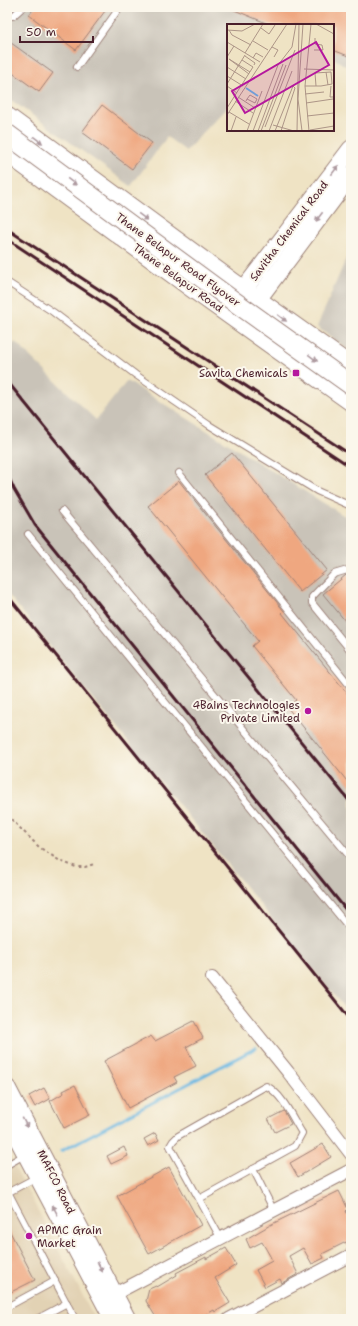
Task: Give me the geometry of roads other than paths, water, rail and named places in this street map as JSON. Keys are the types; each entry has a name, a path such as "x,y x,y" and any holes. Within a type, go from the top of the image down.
{"main road":[{"path":"7,117 351,367"},
{"name":"Thane Belapur Road Flyover","path":"7,134 228,297 351,385"},
{"name":"Savitha Chemical Road","path":"250,295 351,149"},
{"name":"Thane Belapur Road","path":"7,152 351,401"},
{"name":"Savitha Chemical Road","path":"233,317 351,175"},
{"name":"MAFCO Road","path":"7,1088 32,1151 43,1173 108,1297 127,1319"},
{"name":"MAFCO Road","path":"7,1118 32,1151"},
{"name":"MAFCO Road","path":"108,1297 112,1319"}],"street":[{"path":"212,978 288,1072 351,1154"},
{"path":"108,1297 351,1170"},
{"path":"229,1319 351,1255"}],"lane":[{"path":"7,16 14,16 23,7"},
{"path":"77,67 120,7"},
{"path":"7,282 53,312 136,375 210,425 317,491 351,506"},
{"path":"179,473 351,687"},
{"path":"62,511 351,858"},
{"path":"28,534 351,930"},
{"path":"351,569 334,574 312,597 312,603 351,651"},
{"path":"199,1199 295,1146 302,1133 272,1088 266,1086 178,1136 172,1141 170,1146 199,1199 221,1239"},
{"path":"7,1164 32,1151"},
{"path":"253,1169 274,1211"},
{"path":"43,1173 7,1191 75,1319"},
{"path":"7,1307 55,1281"},
{"path":"37,1319 67,1303"}],"waterway":[{"path":"61,1151 256,1048"}],"railway":[{"path":"7,229 351,455"},
{"path":"7,239 351,467"},
{"path":"7,381 351,803"},
{"path":"7,474 35,525 351,916"},
{"path":"7,595 351,1020"}],"place":[{"name":"Savita Chemicals","path":"296,373"},
{"name":"4Bains Technologies Private Limited","path":"308,711"},
{"name":"APMC Grain Market","path":"29,1236"}]}
